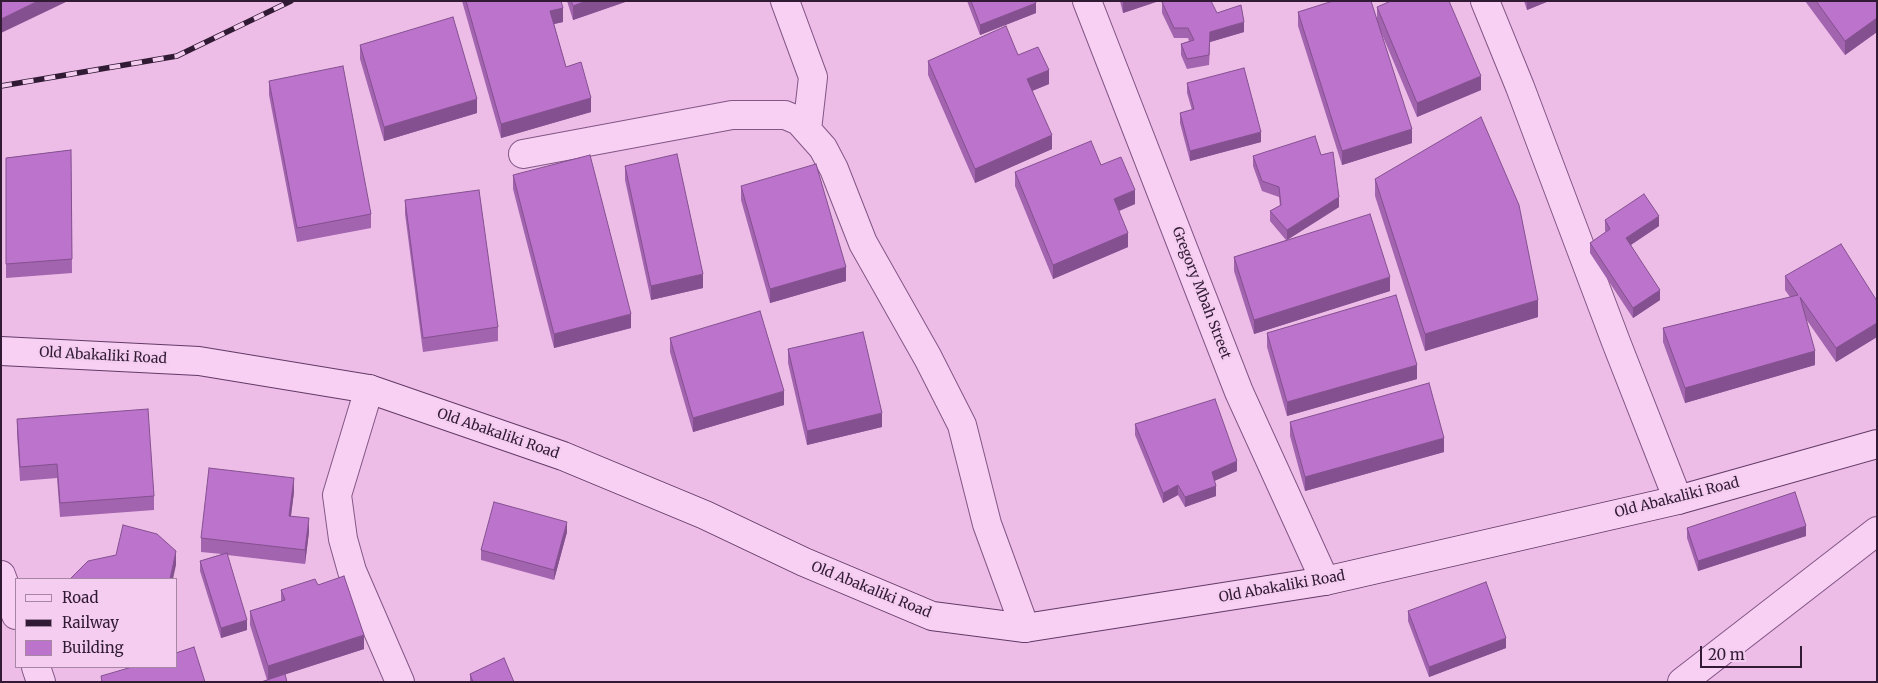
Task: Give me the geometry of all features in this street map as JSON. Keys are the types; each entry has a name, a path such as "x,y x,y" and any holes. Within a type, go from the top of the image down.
{"street":[{"path":"785,1 812,77 807,130"},
{"name":"Gregory Mbah Street","path":"1088,1 1239,392 1325,581"},
{"path":"1485,1 1678,500"},
{"path":"523,154 732,115 785,115 799,121 823,148 834,169 863,243 928,358 962,425 988,524 1025,628"},
{"name":"Old Abakaliki Road","path":"1,351 199,361 369,389 564,456 705,515 804,562 932,616 1025,628 1325,581 1678,500 1877,444"},
{"path":"369,389 337,495 343,539 352,571 400,682"},
{"path":"1682,682 1877,532"},
{"path":"1,575 15,612"},
{"path":"36,668 41,682"}],"building":[{"path":"1,1 38,1 1,19"},
{"path":"466,1 561,1 563,8 550,11 566,67 581,62 591,98 501,124"},
{"path":"571,1 586,1 573,6"},
{"path":"971,1 1035,1 1036,3 980,25"},
{"path":"1211,1 1217,13 1241,5 1244,22 1210,32 1209,55 1187,59 1181,44 1194,40 1188,28 1174,28 1162,2"},
{"path":"1333,1 1371,1 1412,129 1342,151 1298,12"},
{"path":"1391,1 1449,1 1481,76 1417,103 1377,7"},
{"path":"1816,1 1877,1 1877,18 1845,41"},
{"path":"453,17 477,99 384,127 360,45"},
{"path":"1006,26 1018,55 1038,47 1049,70 1027,79 1052,135 975,169 928,61"},
{"path":"343,66 371,214 297,228 269,81"},
{"path":"1244,68 1261,132 1190,151 1180,113 1194,109 1187,83"},
{"path":"1481,117 1519,205 1538,300 1425,334 1375,179"},
{"path":"1315,136 1321,155 1333,152 1339,197 1287,230 1270,211 1281,205 1279,187 1262,181 1253,156"},
{"path":"1091,141 1101,165 1121,157 1135,190 1114,199 1128,233 1053,265 1015,172"},
{"path":"71,150 72,259 6,264 6,158"},
{"path":"677,154 703,274 651,286 625,166"},
{"path":"590,155 631,314 554,334 513,175"},
{"path":"816,164 846,267 770,289 741,186"},
{"path":"479,190 498,327 423,338 405,200"},
{"path":"1644,194 1659,216 1626,238 1660,290 1633,308 1590,243 1610,229 1605,220"},
{"path":"1370,214 1390,277 1254,320 1234,257"},
{"path":"1841,244 1877,301 1877,323 1836,348 1800,297 1815,351 1685,388 1663,328 1798,295 1785,276"},
{"path":"1396,295 1417,365 1287,402 1267,333"},
{"path":"760,311 784,391 693,418 670,338"},
{"path":"863,332 882,413 807,431 788,349"},
{"path":"1429,383 1444,438 1305,477 1290,422"},
{"path":"1215,399 1237,461 1212,472 1216,486 1185,497 1178,485 1163,493 1135,424"},
{"path":"148,409 154,496 60,503 57,464 20,467 17,419"},
{"path":"209,468 294,478 289,516 309,518 305,550 201,538"},
{"path":"1795,492 1806,526 1698,561 1687,528"},
{"path":"494,502 567,522 554,570 481,550"},
{"path":"123,525 157,534 176,551 170,578 71,578 88,561 116,555"},
{"path":"227,553 247,620 221,628 200,561"},
{"path":"344,576 364,635 268,666 250,611 285,600 281,590 315,579 318,585"},
{"path":"1486,582 1506,638 1429,667 1408,611"},
{"path":"194,647 205,682 102,682 101,676 129,668 178,668 178,652"},
{"path":"504,658 514,682 473,682 470,674"},
{"path":"285,674 287,682 261,682"}],"railway":[{"path":"1,86 177,56 291,1"}]}
